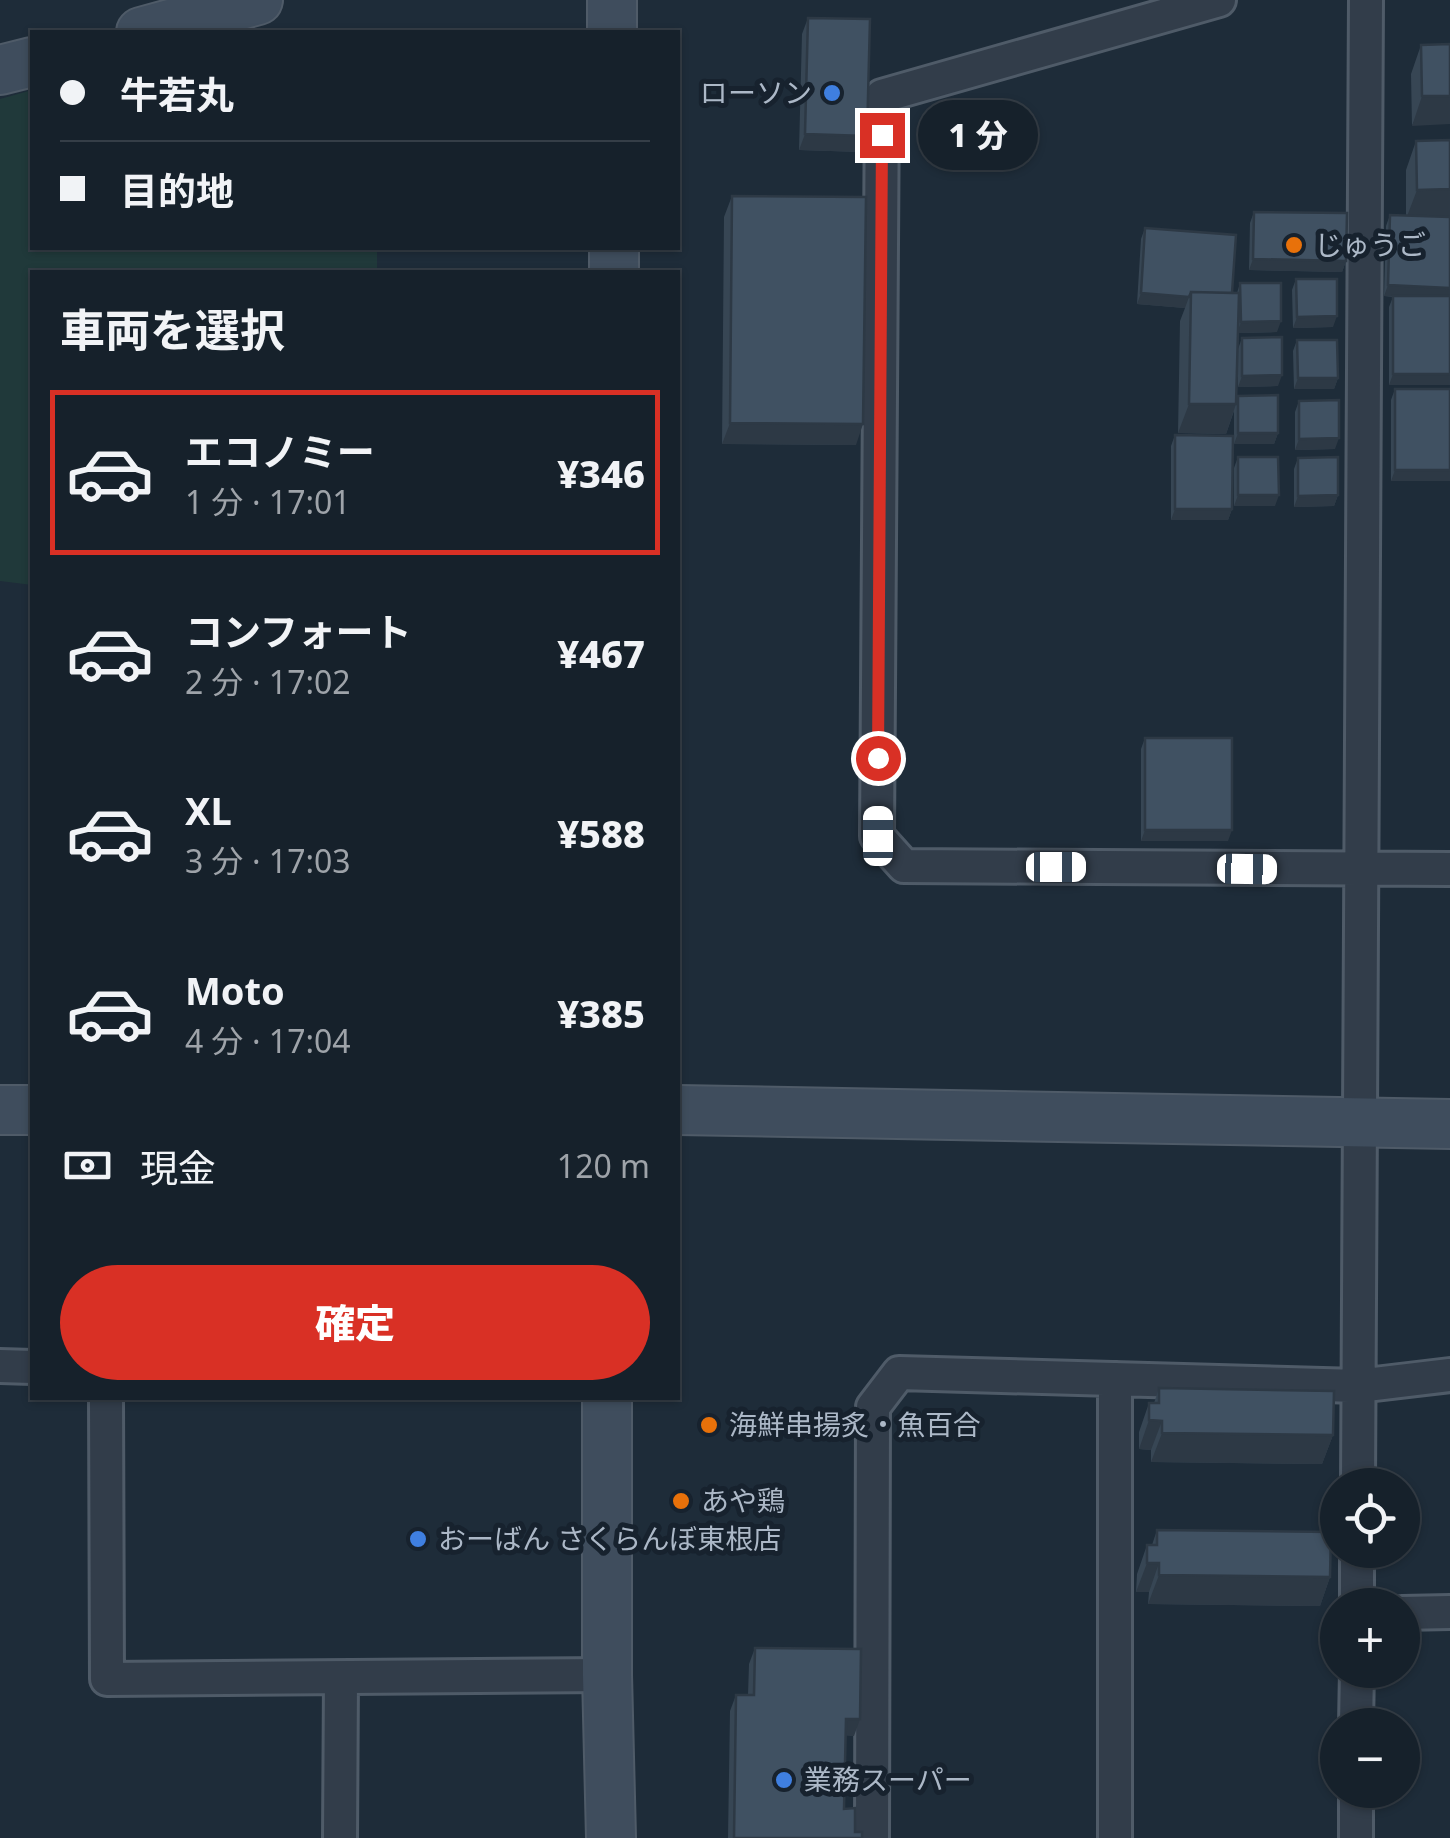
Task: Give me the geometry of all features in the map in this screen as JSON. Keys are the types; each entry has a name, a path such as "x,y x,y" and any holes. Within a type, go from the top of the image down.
{"street":[{"path":"148,30 258,0"},
{"path":"612,0 612,30"},
{"path":"1218,0 882,96 878,836 904,866 1450,869"},
{"path":"1358,1468 1366,0"},
{"path":"0,70 30,62"},
{"path":"0,1110 30,1110"},
{"path":"680,1110 1450,1124"},
{"path":"0,1366 30,1367"},
{"path":"872,1838 873,1407 899,1373 1358,1386 1450,1375"},
{"path":"1115,1380 1115,1838"},
{"path":"106,1400 107,1679 607,1676"},
{"path":"607,1400 611,1838"},
{"path":"1420,1613 1450,1612"},
{"path":"340,1838 341,1680"},
{"path":"1356,1808 1356,1838"}],"green space":[{"path":"30,91 30,250 377,250 377,270 30,270 30,585 0,581 0,99"}],"building":[{"name":"ローソン","path":"808,18 870,19 867,136 805,134"},
{"path":"1450,44 1450,96 1422,96 1421,45"},
{"path":"1450,140 1450,189 1417,190 1416,141"},
{"path":"732,196 866,197 863,424 730,423"},
{"path":"1254,212 1347,213 1346,261 1253,259"},
{"path":"1390,215 1450,217 1450,288 1388,285"},
{"path":"1145,228 1236,235 1232,293 1191,292 1189,297 1141,293"},
{"path":"1296,279 1337,279 1337,316 1297,317"},
{"path":"1240,283 1281,283 1281,321 1241,322"},
{"path":"1191,292 1239,293 1236,404 1189,404"},
{"path":"1393,296 1450,296 1450,374 1393,374"},
{"path":"1282,337 1282,375 1242,376 1242,338"},
{"path":"1297,340 1337,340 1338,378 1298,378"},
{"path":"1395,389 1450,389 1450,470 1395,470"},
{"path":"1278,395 1278,433 1238,433 1238,396"},
{"path":"1339,400 1339,438 1299,439 1299,401"},
{"path":"1175,435 1233,436 1232,509 1175,509"},
{"path":"1238,457 1278,457 1279,495 1238,495"},
{"path":"1338,457 1338,495 1298,496 1298,458"},
{"path":"1145,738 1232,738 1232,830 1145,830"},
{"path":"1159,1388 1334,1391 1333,1435 1162,1433 1162,1421 1149,1420 1149,1403 1159,1403"},
{"path":"1157,1530 1320,1532 1320,1568 1330,1568 1330,1577 1159,1575 1159,1563 1147,1563 1147,1545 1157,1545"},
{"name":"業務スーパー","path":"755,1648 861,1649 860,1719 846,1719 844,1809 855,1808 855,1832 862,1832 862,1838 734,1838 736,1695 754,1695"}],"place":[{"name":"ローソン","path":"832,93"},
{"name":"じゅうご","path":"1294,245"},
{"name":"海鮮串揚炙・魚百合","path":"709,1425"},
{"name":"あや鶏","path":"681,1501"},
{"name":"おーばん さくらんぼ東根店","path":"418,1539"},
{"name":"業務スーパー","path":"784,1780"}],"route":[{"path":"878,758 882,135"}]}
